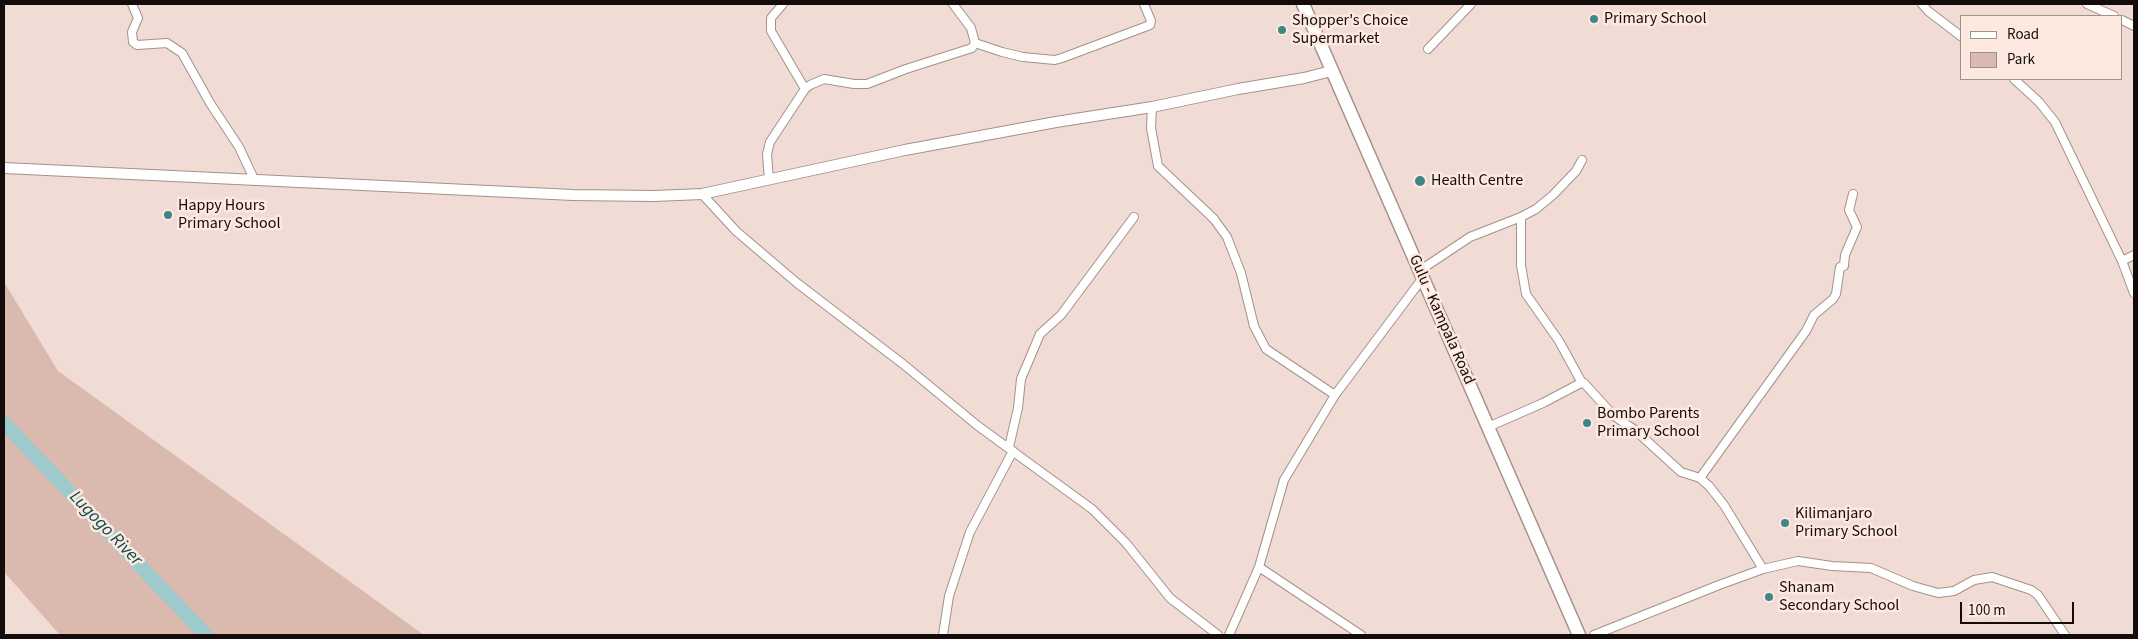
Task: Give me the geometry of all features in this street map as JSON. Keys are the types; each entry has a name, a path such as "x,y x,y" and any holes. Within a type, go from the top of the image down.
{"main road":[{"name":"Gulu - Kampala Road","path":"1303,4 1579,635"}],"street":[{"path":"132,4 138,18 132,32 133,42 137,45 167,43 182,53 210,103 239,147 254,179"},
{"path":"783,4 771,18 771,32 804,89"},
{"path":"953,4 971,28 975,43"},
{"path":"975,43 1024,57 1055,60 1150,25 1151,21 1144,4"},
{"path":"1428,49 1471,4"},
{"path":"1922,4 1928,11 1960,35"},
{"path":"2087,4 2112,15"},
{"path":"769,180 767,154 770,142 804,89 824,79 854,84 867,84 906,69 966,50 975,43"},
{"path":"4,168 573,195 654,196 702,194 905,150 1056,122 1152,107 1229,90 1304,78 1331,71"},
{"path":"2015,80 2039,102 2055,122 2122,261 2134,293"},
{"path":"1152,107 1151,128 1158,166 1214,219 1227,237 1241,273 1254,326 1266,349 1335,395"},
{"path":"1229,635 1259,567 1284,480 1335,395 1421,275 1470,237 1521,217 1536,209 1554,195 1576,171 1582,160"},
{"path":"702,194 736,231 797,284 903,364 978,426 1092,508 1109,524 1170,598 1218,635"},
{"path":"1700,478 1806,331 1814,315 1833,299 1836,294 1840,267 1844,266 1845,255 1856,227 1849,210 1853,194"},
{"path":"943,635 949,596 970,532 1011,449 1022,378 1040,334 1061,315 1134,217"},
{"path":"1521,217 1520,265 1526,294 1559,341 1582,383 1614,416 1635,430 1682,472 1700,478 1716,494 1763,570"},
{"path":"2122,261 2134,255"},
{"path":"1488,427 1534,408 1582,383"},
{"path":"1594,635 1681,599 1763,570 1798,561 1832,566 1862,566 1871,568 1930,592 1938,593 1954,591 1974,580 1992,577 2031,590 2038,595 2065,635"},
{"path":"1259,567 1361,635"}],"green space":[{"path":"4,282 58,371 424,635 60,635 4,572"}],"waterway":[{"name":"Lugogo River","path":"4,423 206,635"}],"place":[{"name":"Primary School","path":"1594,19"},
{"name":"Shopper's Choice Supermarket","path":"1282,30"},
{"name":"Health Centre","path":"1420,181"},
{"name":"Happy Hours Primary School","path":"168,215"},
{"name":"Bombo Parents Primary School","path":"1587,423"},
{"name":"Kilimanjaro Primary School","path":"1785,523"},
{"name":"Shanam Secondary School","path":"1769,597"}]}
